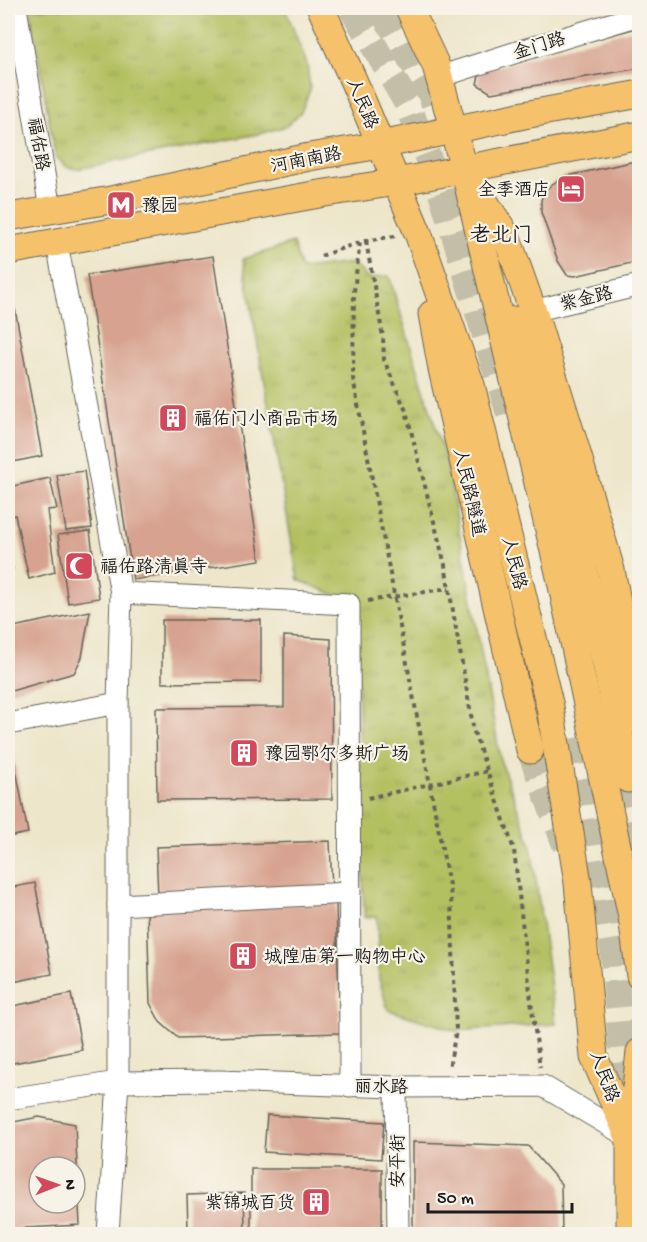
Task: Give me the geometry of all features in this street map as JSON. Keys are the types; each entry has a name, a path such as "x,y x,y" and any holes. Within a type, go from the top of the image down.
{"main road":[{"name":"人民路","path":"321,8 418,233 471,385 550,706 578,883 594,1056 634,1141"},
{"path":"409,8 436,66 464,168 539,389 607,667 628,779"},
{"name":"河南南路","path":"8,217 111,200 309,157 639,94"},
{"name":"河南南路","path":"8,251 319,194 397,182 639,135"},
{"path":"464,168 506,235 533,311 611,570 636,678 639,721"},
{"path":"464,168 561,581 632,917 639,976"},
{"name":"人民路隧道","path":"418,233 442,369 530,750"},
{"name":"人民路","path":"630,1234 639,1052"}],"street":[{"name":"福佑路","path":"16,8 50,210"},
{"name":"金门路","path":"439,77 639,15"},
{"path":"57,243 121,592 118,703 118,1082 108,1234"},
{"name":"紫金路","path":"533,311 639,285"},
{"path":"121,592 349,604 350,1086"},
{"path":"8,724 118,703"},
{"path":"118,905 350,893"},
{"name":"丽水路","path":"8,1100 118,1082 219,1082 396,1087 543,1086"},
{"path":"543,1086 634,1141"},
{"name":"安平街","path":"396,1087 398,1234"}],"path":[{"path":"321,256 360,242 418,233"},
{"path":"366,241 383,337 384,360 406,411 445,566 474,732 514,850 543,1086"},
{"path":"360,242 354,291 353,378 451,896 456,1031 446,1087"},
{"path":"346,604 449,588"},
{"path":"349,802 488,771"}],"green space":[{"path":"30,8 285,8 307,64 310,90 301,112 286,126 263,133 78,169 66,167 55,156"},
{"path":"293,243 301,269 353,263 368,278 389,276 447,464 501,762 531,845 556,1024 456,1031 388,1010 379,979 377,917 364,917 356,603 298,580 243,259"}],"building":[{"path":"640,27 640,68 491,93 477,84 480,71"},
{"path":"640,160 640,261 575,276 567,275 558,261 541,212 544,192 563,177"},
{"name":"福佑门小商品市场","path":"213,256 260,560 133,580 87,275"},
{"path":"15,309 42,456 8,463 8,310"},
{"path":"84,471 92,528 66,531 57,475"},
{"path":"50,478 57,509 47,510 55,572 29,579 15,515 8,517 8,487"},
{"name":"福佑路清真寺","path":"90,531 99,598 68,603 58,535"},
{"path":"8,550 13,569 8,571"},
{"path":"90,611 82,657 74,673 11,691 8,675 8,628"},
{"path":"162,620 261,620 261,682 162,683"},
{"name":"豫园鄂尔多斯广场","path":"284,636 331,639 332,799 157,800 156,708 284,707"},
{"path":"13,754 28,833 8,837 8,755"},
{"path":"330,841 332,890 158,896 156,847"},
{"path":"35,883 52,974 8,983 8,888"},
{"name":"城隍庙第一购物中心","path":"336,903 340,1033 178,1038 160,1022 150,1003 147,909"},
{"path":"71,994 82,1050 8,1064 8,1007"},
{"path":"267,1115 384,1122 381,1159 264,1152"},
{"path":"39,1117 75,1124 77,1155 27,1155 27,1215 80,1215 80,1225 8,1229 8,1123"},
{"path":"413,1142 528,1146 561,1184 562,1234 413,1234"},
{"name":"紫锦城百货","path":"251,1169 382,1169 382,1234 251,1234"},
{"path":"244,1193 245,1227 188,1229 187,1195"}],"tunnel":[{"path":"352,8 407,103 444,200 513,425"},
{"path":"381,8 430,92 441,122"},
{"path":"582,737 613,948 624,1073 624,1110"},
{"path":"530,750 566,846"},
{"path":"628,779 640,860"}],"place":[{"name":"全季酒店","path":"571,189"},
{"name":"豫园","path":"121,205"},
{"name":"福佑门小商品市场","path":"173,418"},
{"name":"福佑路清真寺","path":"79,566"},
{"name":"豫园鄂尔多斯广场","path":"244,753"},
{"name":"城隍庙第一购物中心","path":"243,956"},
{"name":"紫锦城百货","path":"316,1202"}],"district":[{"name":"老北门","path":"501,234"}]}
